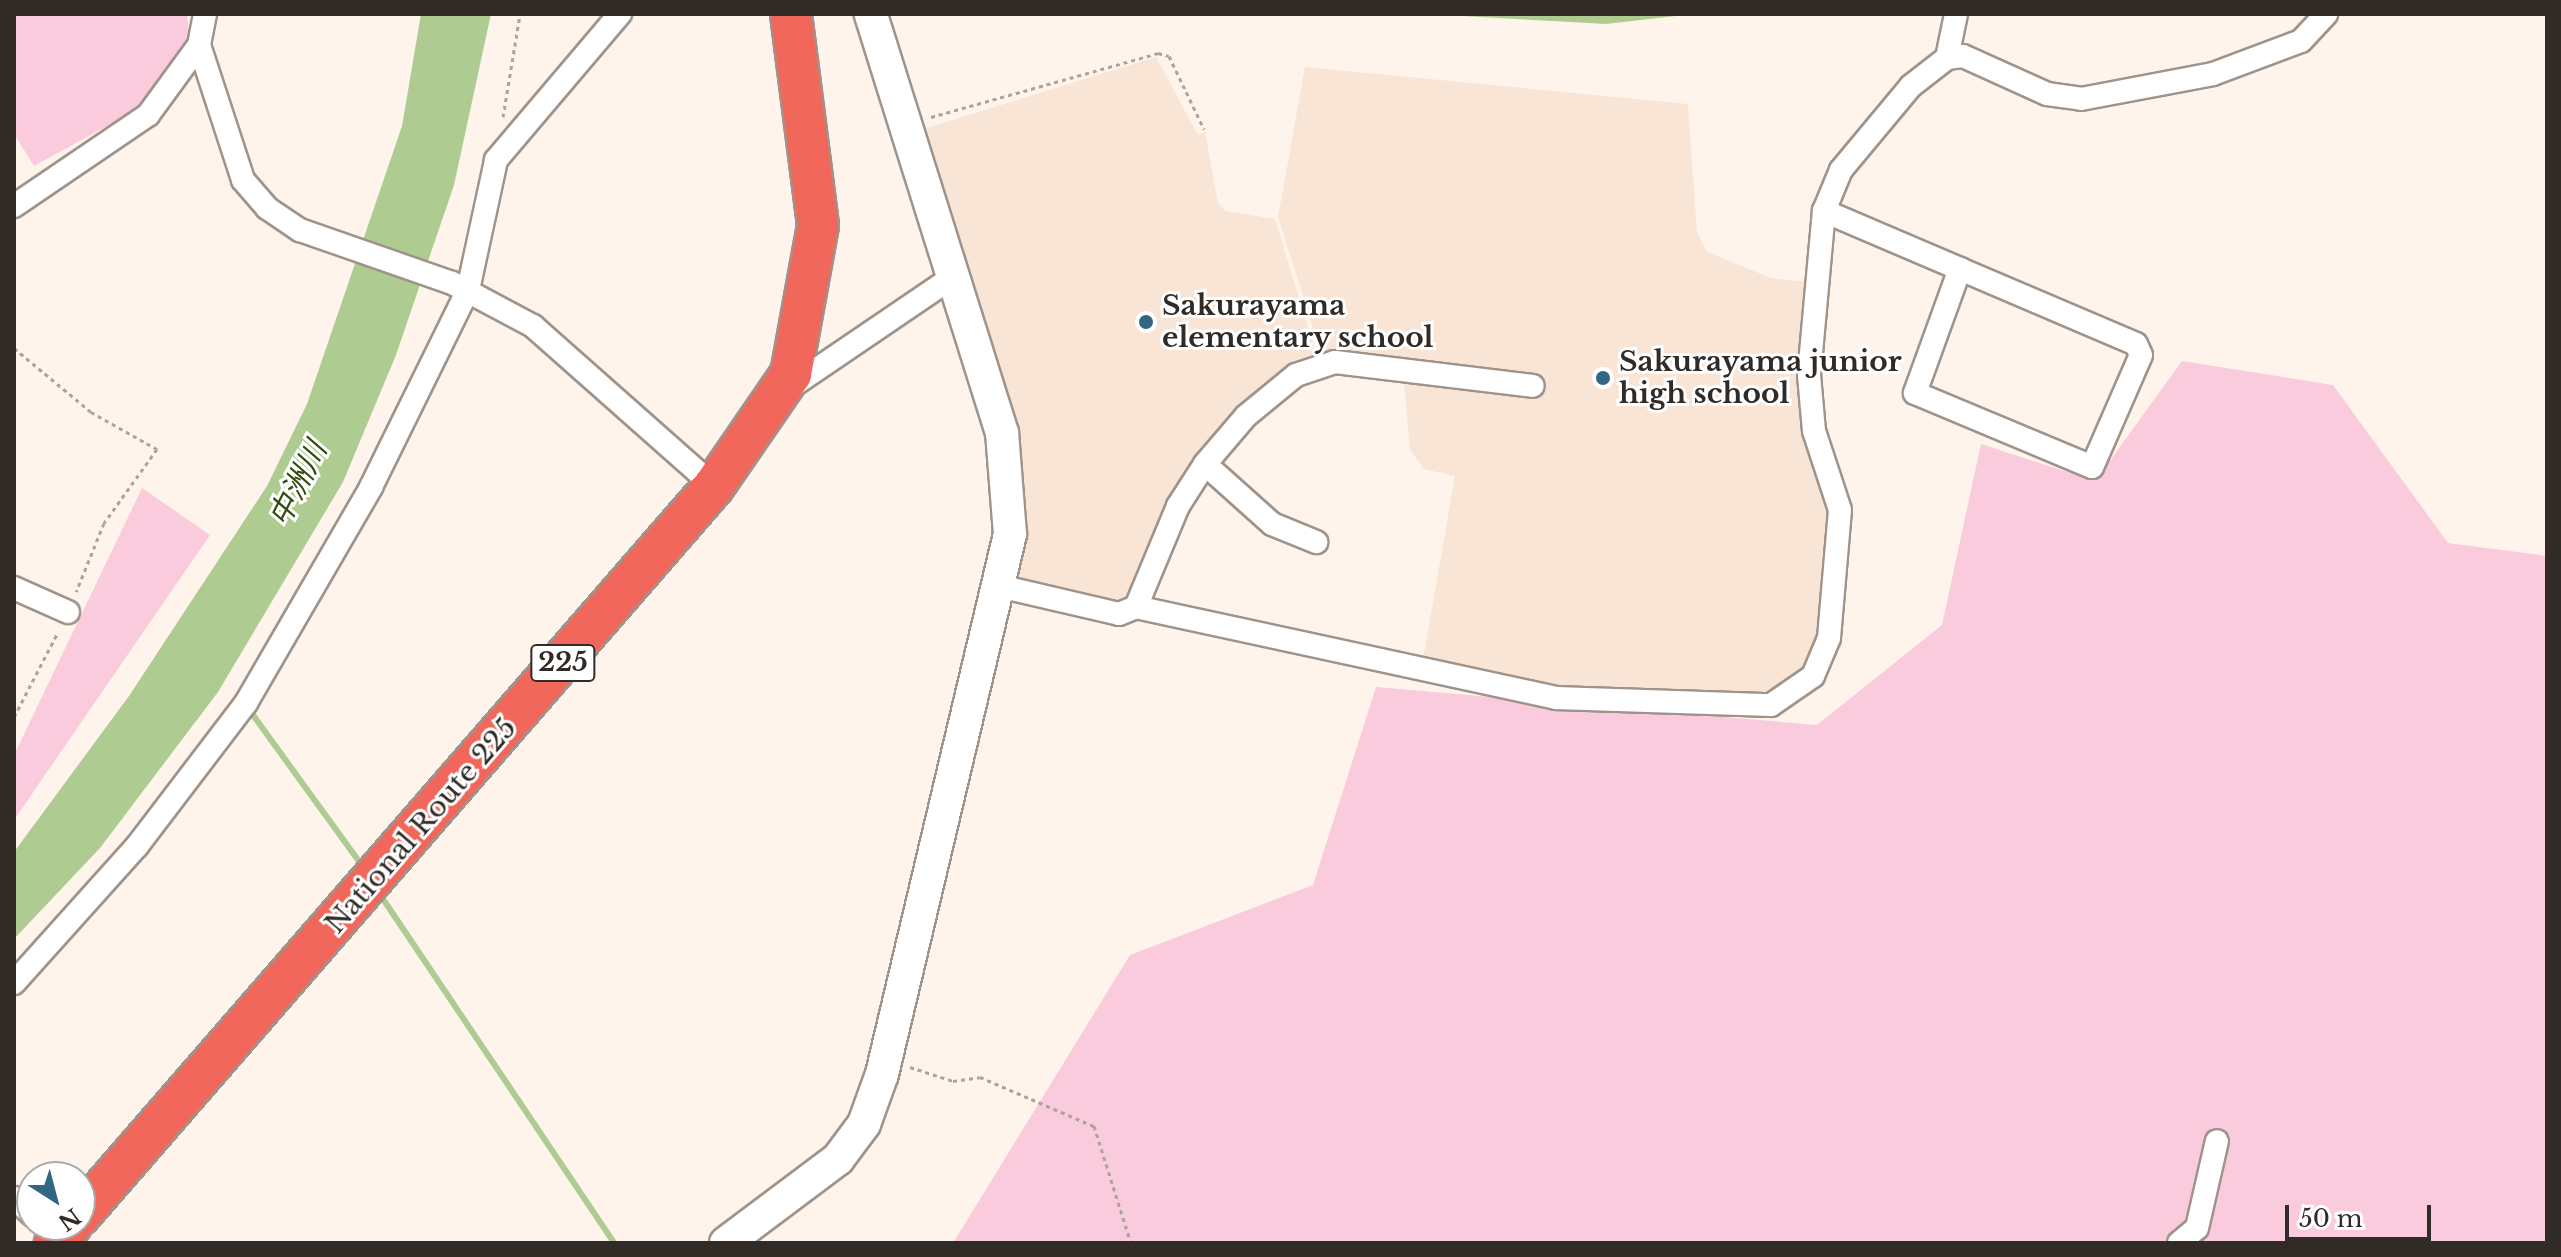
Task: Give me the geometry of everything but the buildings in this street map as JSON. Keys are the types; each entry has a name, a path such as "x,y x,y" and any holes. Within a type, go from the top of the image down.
{"highway":[{"name":"National Route 225","path":"96,1185 714,486 779,394 808,305 818,225 791,14"}],"street":[{"path":"14,206 148,115 199,45 205,14"},
{"path":"14,983 137,846 246,703 371,487 460,286 496,160 620,14"},
{"path":"726,1243 838,1159 864,1124 886,1059 999,586 1012,489 956,275 871,14"},
{"path":"1947,58 1956,14"},
{"path":"999,586 1119,614 1136,607 1556,698 1735,708 1791,696 1813,676 1829,638 1840,535 1837,490 1810,404 1824,211 1841,170 1911,86 1947,58 1963,56 2047,94 2081,99 2227,69 2301,41 2326,14"},
{"path":"199,45 243,180 300,230 460,286 533,326 714,486"},
{"path":"1824,211 2136,344 2141,355 2092,467 1915,393 1960,269"},
{"path":"779,394 956,275"},
{"path":"1136,607 1178,506 1205,464 1276,390 1335,362 1533,386"},
{"path":"1205,464 1272,524 1316,542"},
{"path":"14,588 68,612"},
{"path":"2179,1243 2197,1228 2217,1141"}],"path":[{"path":"496,160 520,14"},
{"path":"908,124 1158,53 1169,56 1204,129"},
{"path":"14,348 91,412 157,449 104,523"},
{"path":"886,1059 953,1081 980,1077 1094,1126 1131,1243"}],"shaded area":[{"path":"14,14 187,14 190,44 138,109 34,166 14,134"},
{"name":"Sakurayama elementary school","path":"1156,57 1198,135 1205,132 1218,203 1225,211 1275,219 1318,360 1255,397 1127,597 1104,603 1025,582 1016,571 1027,511 1020,445 923,129"},
{"name":"Sakurayama junior high school","path":"1305,67 1688,104 1697,232 1707,252 1771,278 1806,282 1803,396 1835,521 1823,642 1813,663 1771,697 1561,693 1422,665 1455,476 1424,469 1410,450 1402,358 1323,359 1278,217"},
{"path":"2182,361 2333,385 2448,543 2547,556 2547,1243 953,1243 1130,955 1313,885 1376,687 1817,725 1942,625 1981,444 2089,479 2101,473"},
{"path":"142,488 210,535 14,820 14,755"}],"water":[{"name":"中洲川","path":"421,14 491,14 454,185 396,355 343,482 218,692 100,848 14,939 14,852 129,696 267,486 307,404 402,126"},
{"path":"1426,14 1693,14 1606,24"}],"waterway":[{"path":"253,715 363,867"},
{"path":"381,896 614,1243"}],"place":[{"name":"Sakurayama elementary school","path":"1146,322"},
{"name":"Sakurayama junior high school","path":"1603,378"}]}
